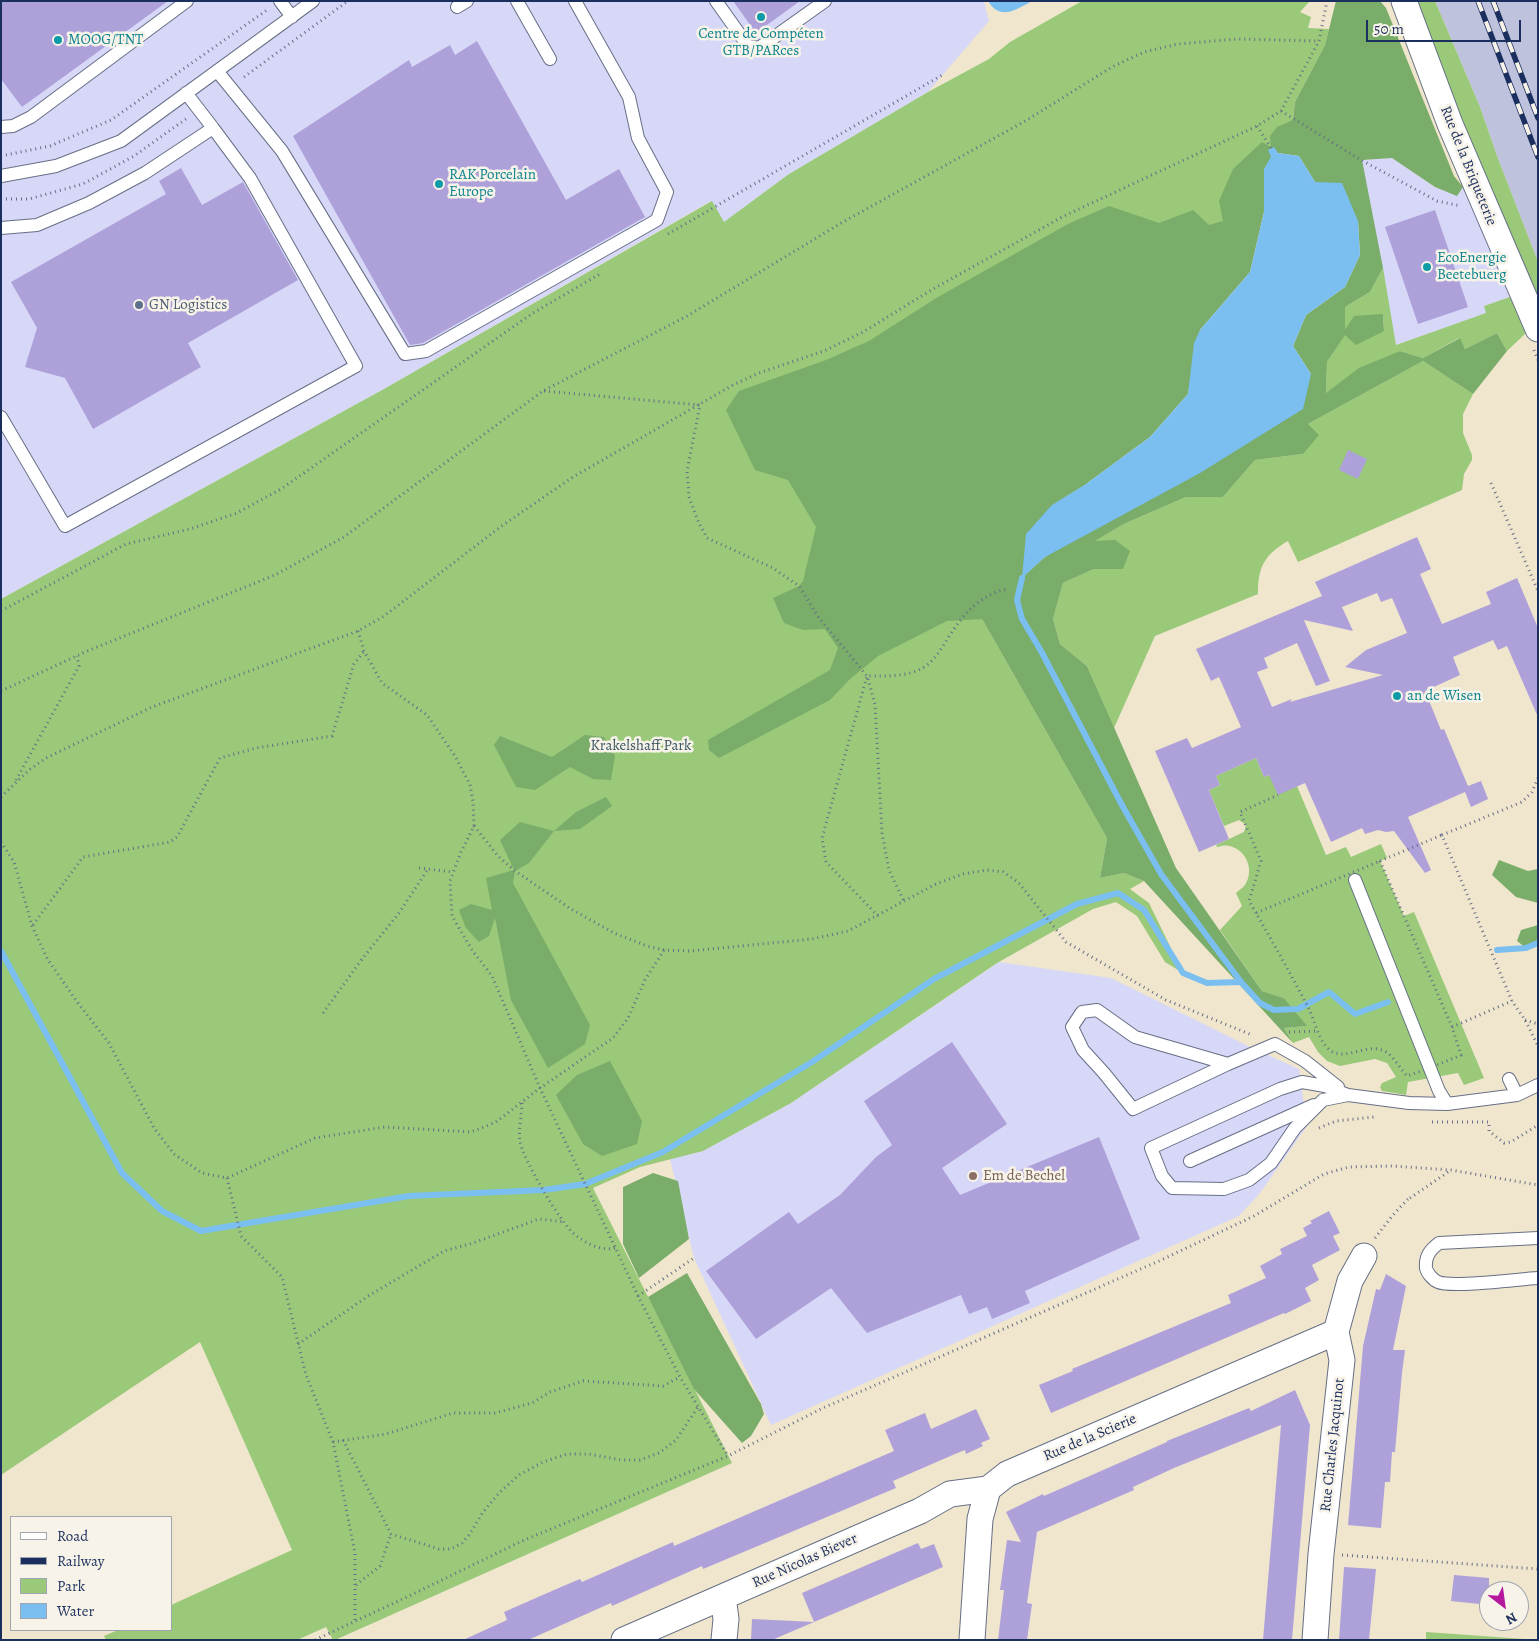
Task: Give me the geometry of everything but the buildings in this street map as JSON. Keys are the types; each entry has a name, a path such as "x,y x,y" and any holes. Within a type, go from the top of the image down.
{"street":[{"name":"Rue de la Briqueterie","path":"1404,1 1450,124 1477,205 1538,329"},
{"name":"Rue Charles Jacquinot","path":"1315,1640 1342,1360 1336,1332 1350,1281 1364,1256"},
{"name":"Rue de la Scierie","path":"988,1489 1006,1474 1336,1332"},
{"name":"Rue Nicolas Biever","path":"624,1640 920,1511 950,1494 988,1489"},
{"path":"972,1640 980,1519 988,1489"},
{"path":"723,1597 726,1619 724,1640"}],"lane":[{"path":"1,127 12,126 31,118 187,1"},
{"path":"1,176 56,166 120,140 313,1"},
{"path":"517,1 550,59"},
{"path":"217,70 282,151 405,354 426,351 658,220 667,192 638,138 630,97 575,1"},
{"path":"716,1 748,46 759,48 825,1"},
{"path":"276,4 292,17"},
{"path":"1,417 64,526 356,366 250,178 186,93"},
{"path":"1,228 38,225 89,203 146,173 213,128"},
{"path":"1355,880 1439,1091 1447,1104"},
{"path":"1228,1064 1135,1037 1097,1010 1082,1012 1072,1027 1083,1050 1104,1072 1133,1109 1274,1044 1305,1061 1348,1095"},
{"path":"1509,1079 1517,1095"},
{"path":"1324,1100 1295,1128 1271,1162 1249,1180 1224,1189 1172,1188 1162,1176 1151,1148 1280,1089 1302,1082 1325,1086 1348,1095 1409,1103 1447,1104 1517,1095 1538,1085"},
{"path":"1190,1161 1324,1100 1348,1095"},
{"path":"1538,1238 1439,1243 1430,1251 1425,1260 1427,1272 1437,1282 1452,1284 1538,1278"}],"path":[{"path":"1,797 46,758 152,707 358,631 384,616 503,525 573,477 733,385 759,373 824,351 863,332 933,289 1064,216 1257,126 1281,112 1319,40 1327,1"},
{"path":"1,156 50,146 111,120 276,4"},
{"path":"1,691 77,656 275,575 344,537 543,391 687,316 843,222 1027,120 1112,67 1144,52 1178,44 1237,39 1319,40"},
{"path":"660,239 944,74"},
{"path":"1281,112 1362,160 1437,201 1477,205"},
{"path":"1257,126 1271,148"},
{"path":"1,611 126,544 190,529 237,513 281,489 532,313 600,274"},
{"path":"543,391 700,405"},
{"path":"700,405 688,471 690,497 698,521 707,538 773,568 799,586 819,618 867,676 875,704 882,834 889,870 904,901"},
{"path":"1491,484 1538,591"},
{"path":"867,676 897,676 918,671 936,658 954,628 974,605 996,591 1008,589"},
{"path":"358,631 364,651 382,683 426,716 455,756 470,786 474,826 460,852 450,881 452,916 472,950 492,976 540,1088 638,1296 680,1376 728,1456"},
{"path":"32,926 83,857 170,842 177,837 220,758 256,748 332,736 354,664 364,651"},
{"path":"15,783 78,666 77,656"},
{"path":"867,676 822,838 826,862 878,916"},
{"path":"1380,861 1522,802 1532,792 1538,778"},
{"path":"1256,913 1249,901 1261,861 1240,812 1278,795"},
{"path":"474,826 498,856 516,871 571,909 614,933 647,946 664,950 690,951 812,939 848,931 936,884 963,874 987,870 1003,872 1018,882 1065,940 1166,1000 1251,1035"},
{"path":"1442,835 1512,1001 1525,1020 1538,1046"},
{"path":"1,842 14,862 32,926 48,960 109,1043 154,1128 174,1154 202,1173 227,1178 315,1138 385,1127 471,1132 496,1122 540,1088 613,1038 628,1018 645,980 664,950"},
{"path":"419,868 453,872"},
{"path":"323,1013 362,959 400,913 428,869"},
{"path":"1261,922 1309,1010 1325,1044 1331,1051 1340,1054 1366,1048 1378,1049 1389,1054 1407,1076 1430,1068"},
{"path":"1452,1027 1512,1001"},
{"path":"1525,1020 1538,1024"},
{"path":"522,1103 520,1141 527,1161 559,1213 573,1233 592,1246 606,1250 616,1248"},
{"path":"1295,1128 1309,1132 1336,1121 1371,1117 1380,1118"},
{"path":"1429,1122 1489,1122 1489,1131 1504,1143 1511,1142 1538,1125"},
{"path":"314,1640 522,1541 728,1456 823,1408 1168,1257 1254,1216 1324,1174 1349,1166 1369,1165 1451,1170 1538,1185"},
{"path":"1364,1256 1373,1240 1392,1215 1410,1198 1451,1170"},
{"path":"227,1178 241,1236 282,1277 306,1375 333,1442 355,1553 354,1621"},
{"path":"298,1344 370,1295 444,1251 473,1243 539,1219 565,1222"},
{"path":"638,1296 694,1258"},
{"path":"333,1442 386,1434 453,1413 496,1413 532,1403 550,1392 583,1381 663,1386 680,1376"},
{"path":"343,1440 391,1534 439,1549 451,1549 462,1543 483,1512 499,1493 519,1475 543,1462 567,1454 589,1454 621,1460 640,1460 659,1453 676,1440 698,1407"},
{"path":"355,1585 380,1566 391,1534"},
{"path":"1322,1554 1538,1569"}],"shaded area":[{"path":"1,1 984,1 989,21 928,92 789,174 724,222 711,201 384,389 1,599"},
{"path":"1435,1 1538,1 1538,262 1480,107"},
{"path":"1392,158 1435,187 1457,195 1463,187 1510,297 1484,306 1487,313 1396,345 1361,160"},
{"name":"Em de Bechel","path":"999,962 1111,978 1248,1046 1299,1069 1307,1126 1260,1193 1239,1216 771,1425 694,1258 670,1159 703,1151 791,1103"}],"green space":[{"name":"Krakelshaff Park","path":"1082,1 1310,1 1300,12 1311,17 1308,28 1329,29 1325,45 1295,102 1293,120 1045,557 982,619 1107,838 1100,878 1124,873 1144,881 1130,889 1149,903 1183,973 1165,962 1137,916 1116,902 1093,909 997,963 791,1103 703,1151 640,1167 593,1188 732,1463 335,1640 333,1640 326,1627 297,1640 106,1640 104,1636 116,1631 172,1631 172,1605 292,1550 200,1342 1,1475 1,599 384,389 712,201 724,222 789,174 928,92 989,59 1010,42"},
{"path":"1336,1 1380,1 1386,8 1454,176 1463,187 1457,196 1435,187 1392,158 1362,160 1383,268 1370,292 1345,307 1345,330 1354,316 1383,314 1384,331 1356,345 1345,335 1327,362 1326,393 1359,368 1400,351 1423,358 1460,338 1465,349 1497,333 1507,351 1473,394 1423,361 1308,424 1319,435 1303,454 1255,460 1223,497 1186,497 1124,524 1095,541 1115,540 1130,551 1123,569 1094,569 1063,583 1053,619 1060,644 1087,666 1176,868 1262,991 1284,998 1307,1026 1284,1028 1293,1043 1144,881 1124,873 1100,878 1107,838 982,619 947,621 878,656 849,680 830,700 719,758 709,750 708,740 830,670 838,648 825,629 803,630 784,623 773,598 799,586 803,581 816,527 788,480 755,470 726,410 739,391 826,360 869,341 938,297 1068,224 1109,206 1159,223 1193,210 1209,225 1223,221 1219,201 1233,169 1262,142 1271,147 1270,136 1277,127 1293,120 1295,102 1325,45","holes":["1278,153 1299,156 1315,182 1358,221 1360,255 1345,287 1306,315 1293,346 1311,374 1045,557 1022,578 1052,505 1086,484 1150,437 1188,394 1200,330 1250,272 1264,212 1264,170 1271,157"]},
{"path":"1412,1 1435,1 1480,107 1538,262 1538,302 1458,120 1459,111"},
{"path":"1383,268 1396,345 1486,313 1484,306 1510,297 1526,333 1507,351 1497,333 1465,349 1459,338 1423,358 1400,351 1326,393 1327,362 1345,334 1384,331 1383,314 1345,332 1345,307 1370,292"},
{"path":"1423,361 1473,394 1463,414 1463,433 1472,455 1472,460 1464,474 1462,490 1298,562 1288,541 1280,546 1268,557 1261,569 1258,594 1155,636 1114,728 1087,666 1060,644 1053,619 1063,583 1094,569 1093,542 1124,524 1186,497 1223,497 1255,460 1303,454 1308,424"},
{"path":"585,735 604,737 615,756 611,780 593,779 570,767 535,790 516,787 494,745 500,736 552,757"},
{"path":"1256,758 1264,777 1269,775 1297,786 1326,855 1346,847 1351,857 1381,844 1387,858 1380,861 1404,916 1414,912 1484,1078 1464,1085 1458,1073 1408,1082 1406,1095 1382,1091 1380,1087 1382,1083 1396,1077 1387,1063 1375,1059 1340,1066 1327,1061 1318,1052 1309,1037 1293,1043 1284,1028 1306,1026 1284,998 1262,991 1220,930 1242,906 1236,893 1245,885 1248,879 1249,867 1240,851 1229,846 1217,847 1216,845 1244,832 1246,825 1239,820 1224,826 1209,790 1220,785 1216,776"},
{"path":"606,797 612,806 580,829 554,831 576,812"},
{"path":"520,822 554,831 529,863 515,871 513,883 590,1025 585,1044 548,1068 511,1000 495,918 489,936 479,942 466,928 459,910 471,904 492,910 486,878 514,870 500,840"},
{"path":"1499,860 1528,871 1538,869 1538,903 1516,897 1492,875"},
{"path":"1538,925 1538,943 1526,948 1517,941 1521,930"},
{"path":"610,1061 642,1121 637,1144 602,1156 583,1144 556,1095 577,1075"},
{"path":"653,1173 678,1181 689,1239 639,1278 623,1244 623,1187"},
{"path":"687,1273 761,1404 764,1414 751,1436 742,1443 694,1389 648,1297"},
{"path":"1426,1632 1538,1640 1426,1640"}],"water":[{"path":"988,1 1032,1 1014,10 1003,12 998,11"},
{"path":"1274,147 1278,153 1299,156 1315,182 1342,183 1358,221 1360,255 1345,287 1306,315 1293,346 1311,374 1303,409 1200,473 1045,557 1022,578 1026,534 1052,505 1086,484 1150,437 1188,394 1194,343 1200,330 1250,272 1264,212 1264,169 1271,157 1268,150"}],"waterway":[{"path":"1022,578 1017,600 1022,619 1041,651 1123,807 1161,874 1241,982"},
{"path":"1,951 122,1173 162,1211 201,1231 409,1196 544,1190 585,1184 663,1152 812,1062 934,979 1077,904 1118,893 1144,910 1183,973 1207,983 1241,982 1260,1003 1274,1010 1298,1009 1329,992 1355,1014 1388,1002"},
{"path":"1497,950 1526,948 1538,943"}],"railway":[{"path":"1478,1 1538,157"},
{"path":"1493,1 1538,118"}],"place":[{"name":"Centre de Compéten GTB/PARces","path":"761,17"},
{"name":"MOOG/TNT","path":"58,40"},
{"name":"RAK Porcelain Europe","path":"439,184"},
{"name":"EcoEnergie Beetebuerg","path":"1427,267"},
{"name":"GN Logistics","path":"139,305"},
{"name":"an de Wisen","path":"1397,696"},
{"name":"Em de Bechel","path":"973,1176"}]}
